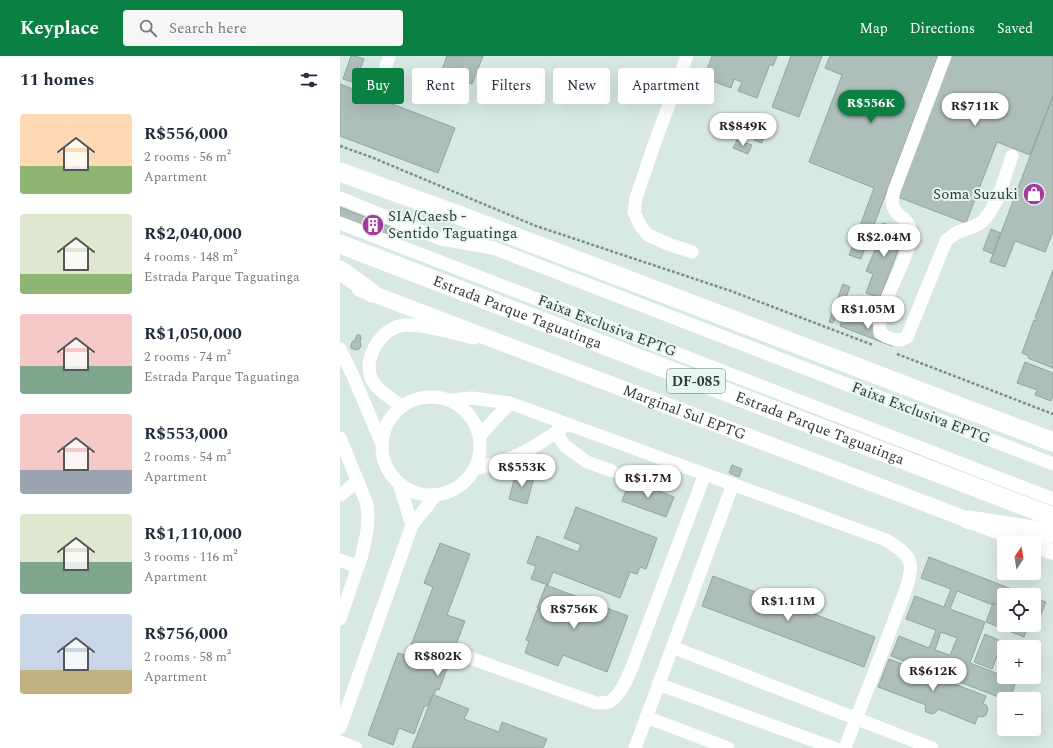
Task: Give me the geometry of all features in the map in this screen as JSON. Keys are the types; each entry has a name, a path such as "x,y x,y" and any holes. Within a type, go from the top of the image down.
{"highway":[{"path":"340,172 468,219 1053,442"},
{"name":"Estrada Parque Taguatinga","path":"340,244 1053,517"},
{"path":"340,270 372,293"},
{"path":"969,520 1053,533"}],"main road":[{"name":"Marginal Sul EPTG","path":"340,281 1011,536"},
{"path":"1041,548 1053,552"}],"lane":[{"path":"386,68 389,56"},
{"path":"687,56 655,142 636,198 634,212 640,225 648,235 692,252"},
{"path":"945,56 892,199 893,207 908,223 911,229 911,235 907,254 884,307 879,328 880,334 899,340 903,340 907,337 946,241 958,232 982,222 989,214 998,198 1012,156"},
{"name":"Faixa Exclusiva EPTG","path":"340,198 441,239 493,248 1053,464"},
{"name":"Faixa Exclusiva EPTG","path":"340,223 1053,499"},
{"path":"402,406 381,390 372,380 369,370 371,354 377,342 390,330 403,325 418,325 462,336 505,344"},
{"path":"340,349 382,442"},
{"path":"451,400 464,409 474,421 480,436 481,452 476,469 466,482 451,492 435,496 422,495 410,491 399,484 389,472 382,457 382,442 385,428 392,416 402,406 417,398 434,396 451,400 472,398 510,403 886,540 900,549 910,563 909,579 845,748"},
{"path":"480,436 510,403"},
{"path":"476,469 512,458 534,446 567,424"},
{"path":"556,432 565,446 587,462 612,471"},
{"path":"340,438 367,504 368,517 365,543 358,567 344,598 340,619"},
{"path":"470,658 596,703 608,702 614,698 627,678 638,651 705,474"},
{"path":"340,495 357,482"},
{"path":"399,484 412,525"},
{"path":"634,748 733,484"},
{"path":"340,728 412,525 435,496"},
{"path":"340,560 358,567"},
{"path":"672,647 932,748"},
{"path":"658,684 834,748"},
{"path":"646,717 728,748"},
{"path":"340,742 356,748"}],"path":[{"path":"340,146 378,160 536,226 731,291 878,346"},
{"path":"893,352 1053,414"}],"building":[{"path":"351,56 364,59 361,68 352,68 352,82 343,79"},
{"path":"447,56 483,56 472,84 469,83 469,68 442,68"},
{"path":"712,56 777,56 773,66 770,64 757,98 738,91 742,82 734,79 731,88 714,82 714,68 708,68"},
{"path":"791,56 822,56 799,117 772,107"},
{"path":"830,56 938,56 861,259 849,255 874,188 809,162 842,75 825,68"},
{"path":"948,56 1053,56 1053,96 1030,155 997,142 966,223 895,196"},
{"path":"340,84 352,89 352,104 392,104 455,128 438,173 340,136"},
{"name":"Soma Suzuki","path":"1053,96 1053,232 1045,252 1015,241 1005,267 990,262"},
{"path":"746,119 759,124 755,136 741,131"},
{"path":"757,130 766,133 762,143 754,140"},
{"path":"737,140 752,145 748,154 733,148"},
{"name":"SIA/Caesb - Sentido Taguatinga","path":"340,207 405,233 402,242 340,218"},
{"path":"883,223 905,232 880,298 866,293 873,274 866,271 878,243 875,242"},
{"path":"991,229 1001,233 993,254 983,250"},
{"path":"1053,270 1053,368 1028,358 1029,356 1022,353 1034,320 1037,321 1035,318"},
{"path":"843,284 850,287 845,300 843,299 833,323 829,322"},
{"path":"844,315 896,334 892,346 840,326"},
{"path":"357,335 360,335 361,337 361,346 359,349 355,350 351,348 351,345"},
{"path":"1025,362 1053,373 1053,396 1051,401 1035,395 1037,390 1017,383"},
{"path":"732,465 742,469 739,477 729,473"},
{"path":"516,472 534,477 527,504 509,499"},
{"path":"630,480 674,497 666,517 622,501"},
{"path":"576,507 657,538 646,569 640,567 637,574 630,572 620,598 553,572 548,585 531,579 536,566 527,563 537,536 578,552 581,545 564,538"},
{"path":"440,543 470,554 447,615 465,621 439,690 436,689 434,695 469,709 464,719 499,732 502,722 547,739 543,748 412,748 433,695 428,705 424,707 414,734 399,728 393,745 368,735 398,653 407,656 433,587 424,583"},
{"path":"929,557 1009,588 997,588 997,605 993,603 993,605 957,591 950,609 985,622 970,663 997,673 997,684 1015,684 1012,692 997,692 997,696 891,656 899,636 929,648 936,630 906,619 915,596 944,607 951,589 921,578","holes":["941,632 957,638 950,655 935,650"]},
{"path":"713,576 875,637 864,667 702,606"},
{"path":"546,585 628,616 607,672 563,655 558,666 525,653 529,641 526,640 539,608 537,608"},
{"path":"1041,600 1046,602 1041,614"},
{"path":"993,603 997,605 997,626 986,622"},
{"path":"1011,632 1026,632 1024,637"},
{"path":"985,634 998,640 997,640 997,657 992,669 974,662"},
{"path":"889,659 986,696 983,704 986,705 988,709 986,715 982,717 978,716 975,724 938,709 932,714 926,712 926,705 878,687"}],"place":[{"name":"Soma Suzuki","path":"1034,194"},
{"name":"SIA/Caesb - Sentido Taguatinga","path":"373,225"}]}
